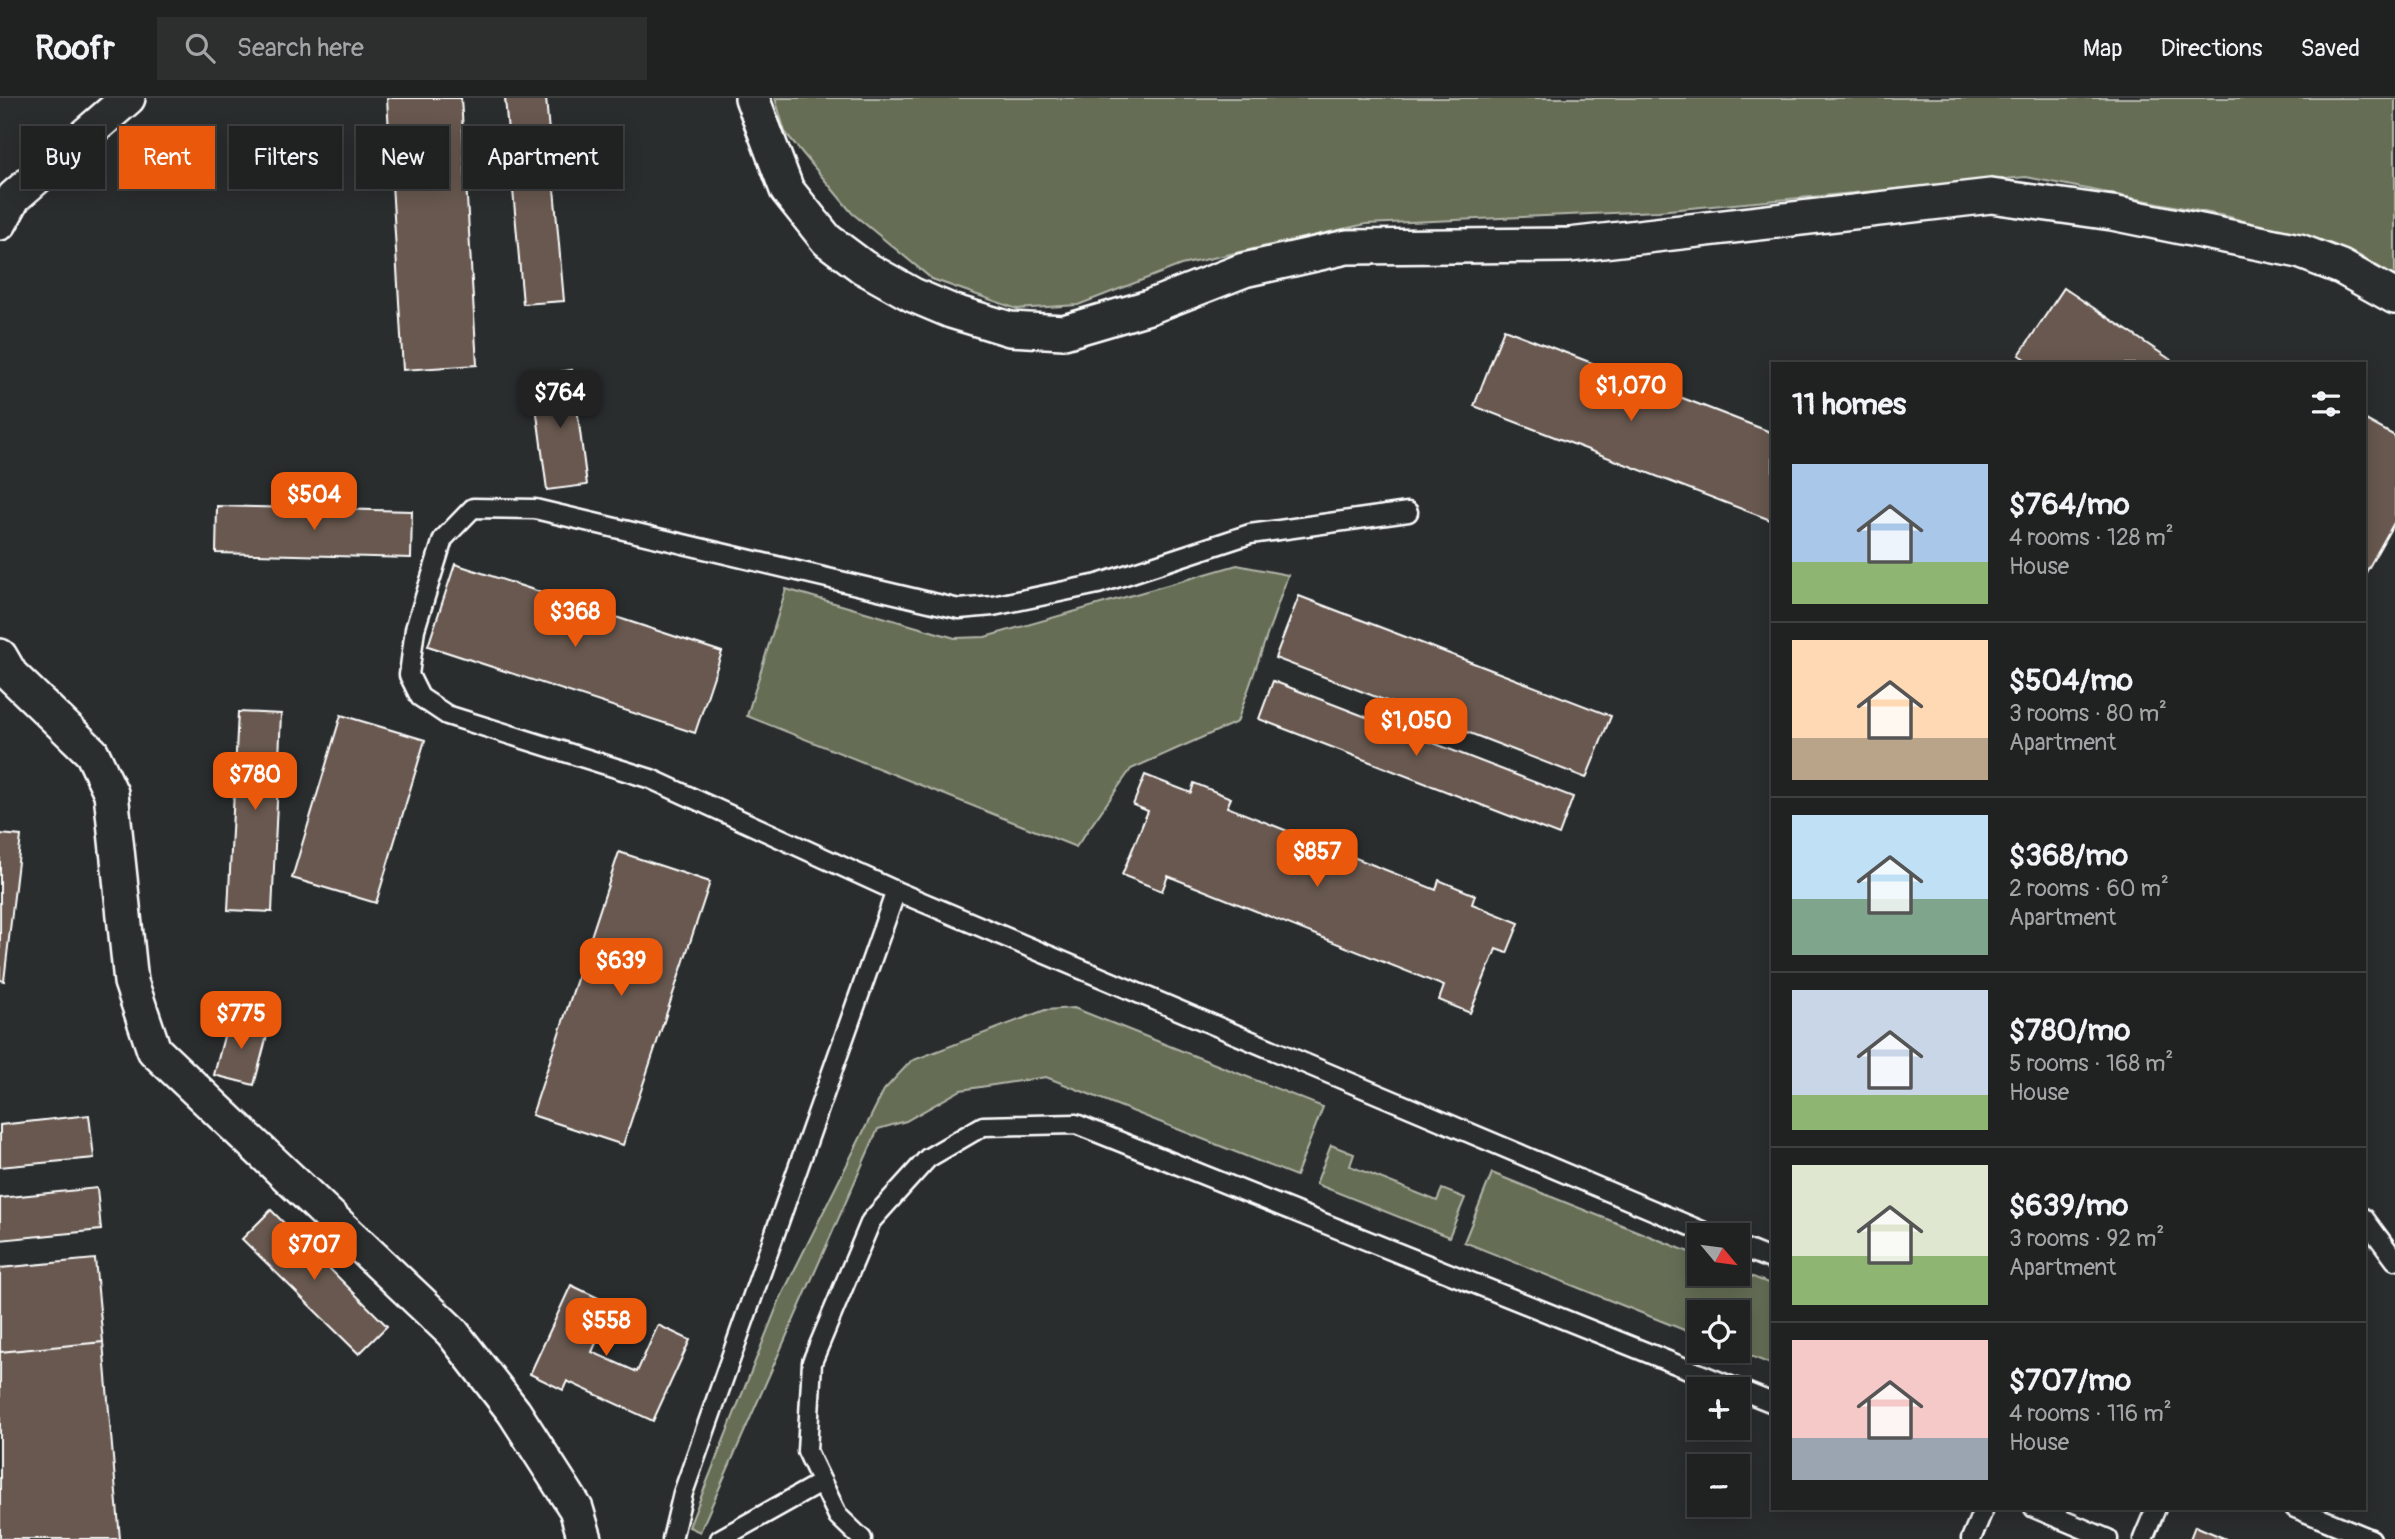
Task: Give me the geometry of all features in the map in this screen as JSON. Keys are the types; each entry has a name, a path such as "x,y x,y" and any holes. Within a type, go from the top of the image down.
{"street":[{"path":"0,223 14,197 128,98"},
{"path":"752,98 787,190 827,240 863,267 913,295 951,312 1010,329 1064,332 1149,307 1244,270 1347,247 1569,245 1991,196 2112,213 2299,251 2341,267 2395,297"},
{"path":"0,656 11,675 92,753 111,793 131,982 153,1050 452,1332 514,1412 576,1509 585,1539"}],"lane":[{"path":"1408,512 1250,534 1098,584 993,606 959,609 535,509 473,508 443,538 415,629 410,675 420,697 447,715 651,779 896,891 1687,1225"},
{"path":"672,1539 683,1493 896,891"},
{"path":"862,1539 838,1516 807,1451 811,1362 871,1221 928,1158 983,1126 1076,1124 1771,1402"},
{"path":"2366,1221 2395,1260"},
{"path":"1750,1251 1771,1259"},
{"path":"720,1539 822,1482"},
{"path":"1971,1539 1982,1510"},
{"path":"2039,1510 2108,1539"},
{"path":"2143,1539 2155,1510"},
{"path":"2300,1510 2371,1539"}],"green space":[{"path":"775,98 2395,98 2395,276 2358,255 2230,217 2026,177 1658,211 1366,224 1181,265 1078,305 1017,309 932,279 852,213 785,132"},
{"path":"1237,565 1288,575 1237,722 1131,769 1076,847 747,716 786,589 955,638 985,637"},
{"path":"1074,1008 1323,1107 1296,1176 1046,1077 961,1090 906,1121 878,1129 700,1532 689,1527 780,1299 884,1090 911,1061 1045,1010"},
{"path":"1331,1145 1354,1154 1350,1166 1437,1201 1442,1189 1465,1198 1449,1237 1316,1184"},
{"path":"1492,1173 1687,1251 1687,1286 1750,1286 1750,1276 1771,1284 1771,1364 1750,1356 1750,1300 1687,1300 1687,1331 1464,1242"}],"building":[{"path":"387,98 461,98 463,189 466,189 477,365 403,370 392,189 449,189 449,126 389,126"},
{"path":"505,98 546,98 548,126 507,126"},
{"path":"513,189 554,189 564,301 523,304"},
{"path":"2064,288 2174,362 2029,362 2019,355"},
{"path":"1504,329 1771,432 1771,520 1474,406"},
{"path":"572,370 587,485 547,490 532,376"},
{"path":"2366,420 2395,436 2395,521 2366,572"},
{"path":"217,506 412,511 411,558 216,553"},
{"path":"455,564 722,652 695,733 428,646"},
{"path":"1299,596 1611,716 1586,778 1275,658"},
{"path":"1273,681 1573,797 1559,835 1259,719"},
{"path":"238,712 281,714 272,912 228,910"},
{"path":"341,715 425,740 376,903 292,878"},
{"path":"1145,775 1191,793 1194,783 1231,798 1227,807 1436,890 1439,880 1475,895 1472,904 1519,923 1507,953 1496,949 1470,1013 1439,1000 1444,986 1168,876 1162,891 1122,875 1148,811 1133,805"},
{"path":"0,834 21,836 4,981 0,980"},
{"path":"619,852 710,882 623,1145 532,1115"},
{"path":"229,1017 269,1028 254,1085 214,1075"},
{"path":"89,1115 94,1158 0,1167 0,1125"},
{"path":"97,1188 101,1230 0,1240 0,1198"},
{"path":"271,1210 387,1326 359,1354 242,1239"},
{"path":"95,1259 103,1342 0,1352 0,1268"},
{"path":"571,1285 613,1305 592,1352 637,1372 658,1325 690,1340 653,1421 567,1381 563,1390 530,1374"},
{"path":"103,1342 120,1539 0,1539 0,1352"},
{"path":"2195,1526 2226,1539 2190,1539"}]}
